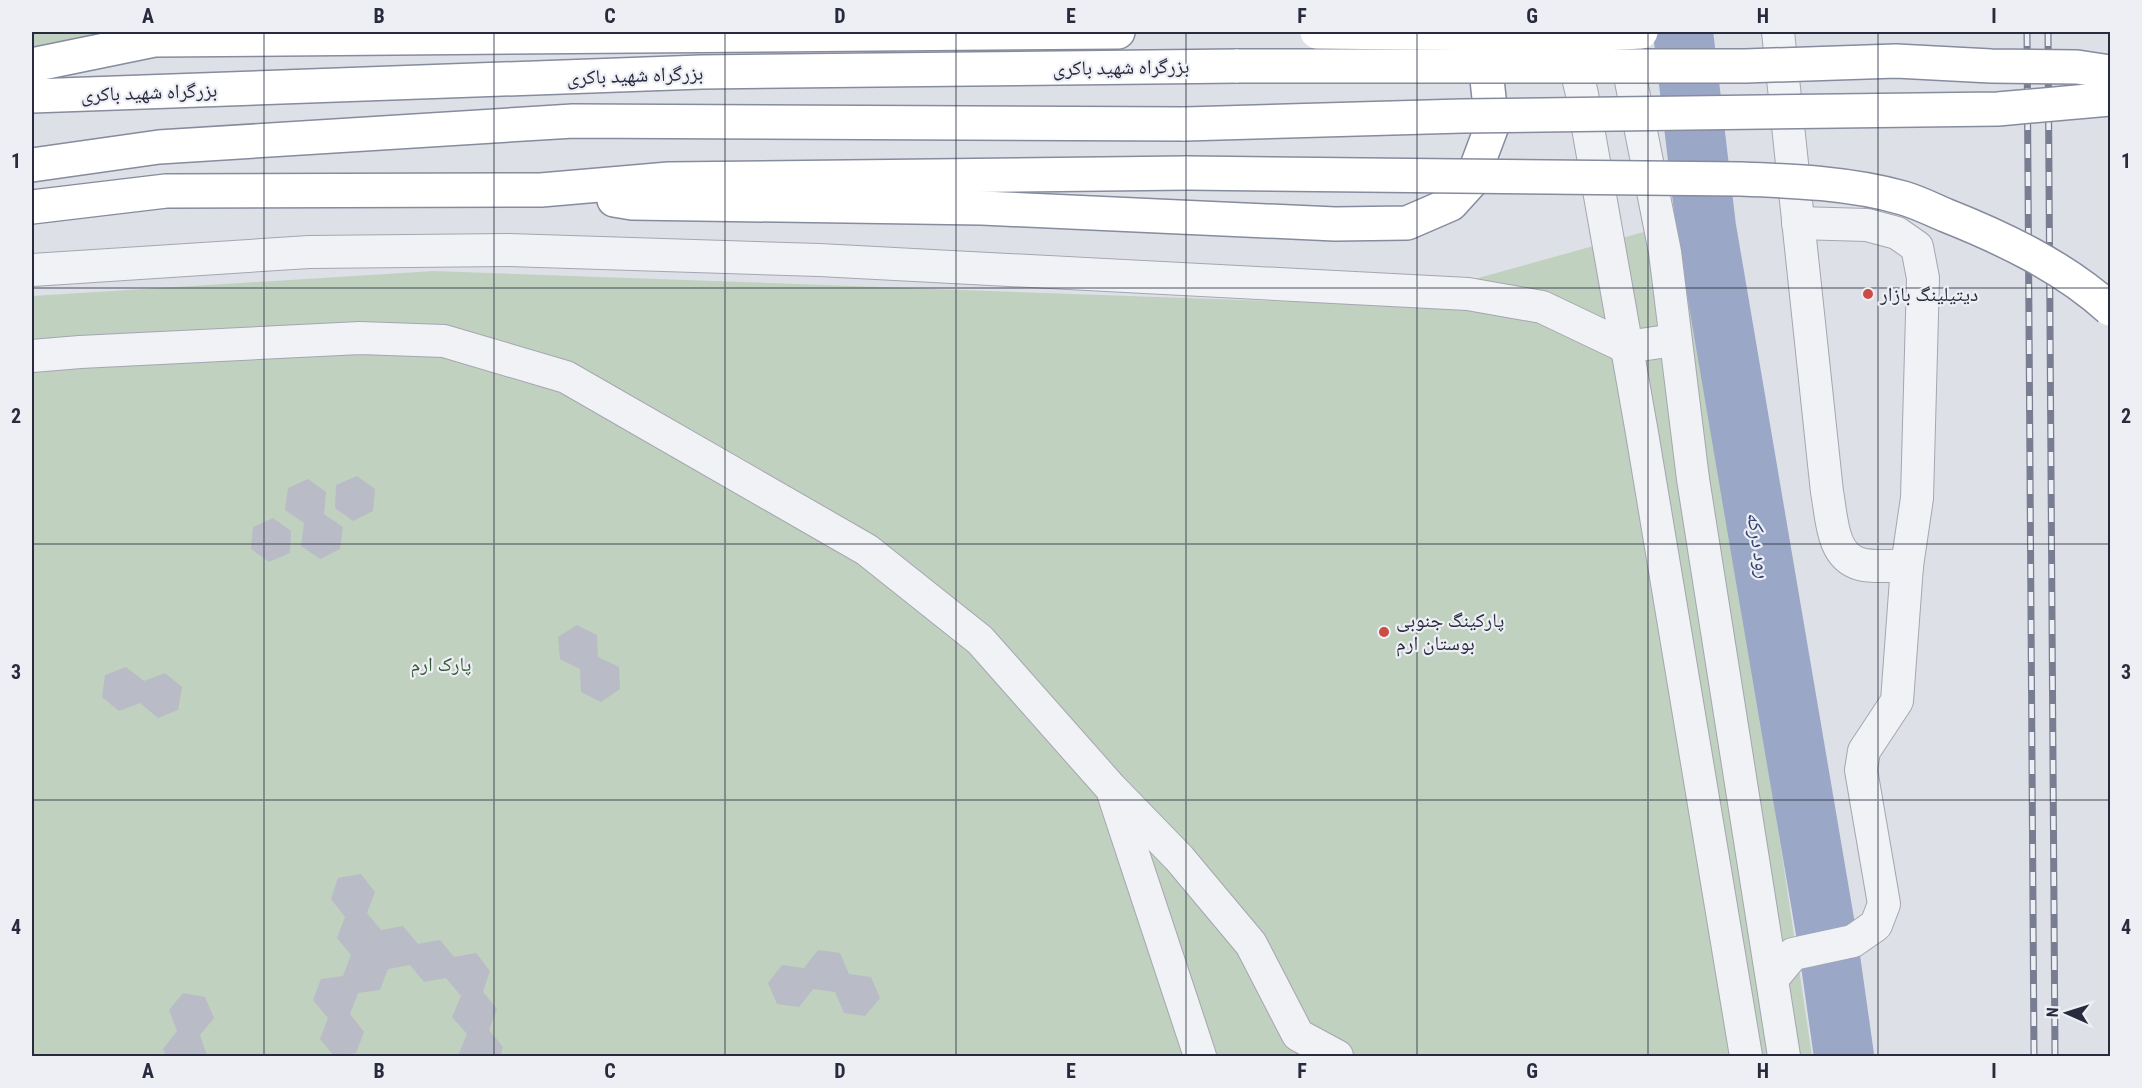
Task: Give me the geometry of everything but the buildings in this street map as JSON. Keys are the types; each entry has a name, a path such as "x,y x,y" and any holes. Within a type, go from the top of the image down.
{"highway":[{"path":"32,65 162,36 223,32"},
{"path":"162,36 1118,32"},
{"path":"1317,32 1583,35 1641,32"},
{"path":"541,190 632,203 982,208 1335,224 1407,223 1451,204 1471,182 1492,126 1486,70 1466,32"},
{"name":"بزرگراه شهید باکری","path":"32,96 701,72 1238,66 1745,66 1896,61 2077,68 2110,72"},
{"path":"32,165 159,147 573,121 1185,124 1474,116 1998,109 2110,99"},
{"path":"32,207 166,191 541,190 669,179 1187,173 1740,179 1819,182 1903,198 1970,224 2007,241 2068,276 2110,309"}],"lane":[{"path":"1566,32 1582,94 1651,486 1746,1056"},
{"path":"1621,32 1665,252 1693,478 1784,1056"},
{"path":"1778,32 1827,492 1837,543 1845,558 1861,564 1907,566"},
{"path":"1773,978 1793,954 1853,941 1876,925 1884,904 1861,770 1864,751 1897,701 1907,566 1918,475 1923,278 1917,247 1897,233 1867,225 1798,223"},
{"path":"32,270 309,252 508,250 819,260 1468,294 1542,307 1626,347 1675,340"},
{"path":"32,356 360,338 444,341 566,377 867,550 980,640 1111,788 1179,858 1251,944 1303,1046 1337,1056"},
{"path":"1651,486 1693,478"},
{"path":"1111,788 1200,1056"}],"green space":[{"path":"32,32 136,32 32,50"},
{"name":"پارک ارم","path":"1687,220 1812,1056 32,1056 32,296 434,271 1381,305"}],"waterway":[{"name":"رود درکه","path":"1683,32 1706,227 1829,950 1844,1056"}],"railway":[{"path":"2027,32 2034,1056"},
{"path":"2048,32 2055,1056"}],"place":[{"name":"دیتیلینگ بازار","path":"1868,294"},
{"name":"پارکینگ جنوبی بوستان ارم","path":"1384,632"}]}
